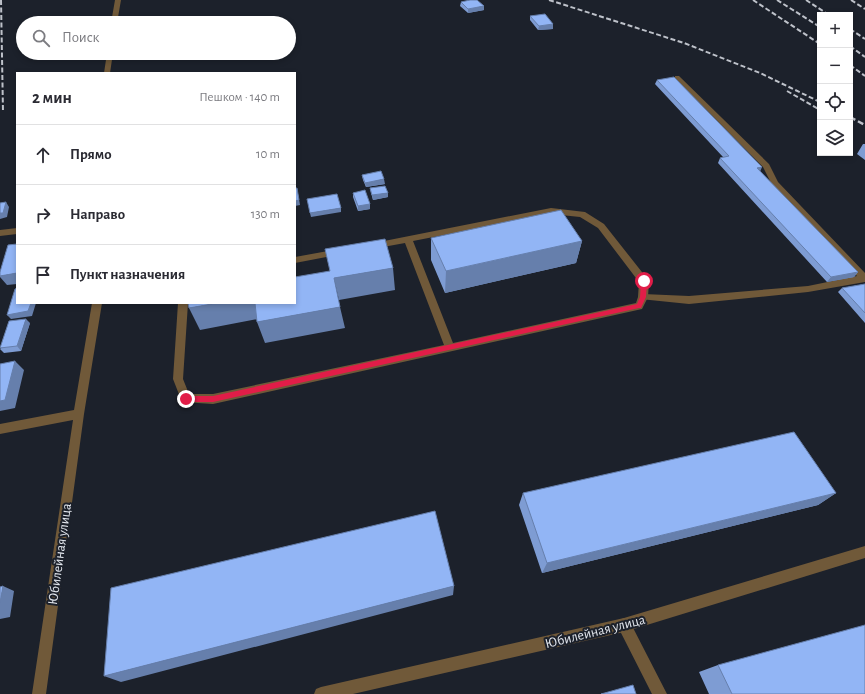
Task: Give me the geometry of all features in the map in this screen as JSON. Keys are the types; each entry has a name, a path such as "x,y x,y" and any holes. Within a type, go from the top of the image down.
{"street":[{"path":"115,16 118,0"},
{"path":"107,72 109,60"},
{"path":"677,77 766,166 775,183 864,279"},
{"path":"183,304 178,379 186,399 213,399 639,306 643,297 644,281 601,226 582,214 551,211 363,248"},
{"path":"0,233 16,231"},
{"path":"408,240 450,347"},
{"path":"296,260 348,251"},
{"path":"643,297 689,300 808,289 864,279"},
{"name":"Юбилейная улица","path":"39,694 79,414 97,304"},
{"path":"0,429 79,414"},
{"name":"Юбилейная улица","path":"321,694 624,625 865,552"},
{"path":"624,625 660,694"}],"building":[{"path":"477,0 484,6 468,9 461,2"},
{"path":"545,14 553,24 539,26 530,16"},
{"path":"674,77 762,167 757,168 858,272 831,277 720,158 729,156 657,80"},
{"path":"381,171 384,179 365,183 362,175"},
{"path":"385,186 388,193 372,195 370,188"},
{"path":"296,188 297,188 299,200 296,201"},
{"path":"365,190 370,204 358,206 353,193"},
{"path":"337,194 341,208 310,213 307,199"},
{"path":"6,202 3,213 0,213 0,203"},
{"path":"561,210 582,241 446,271 431,238"},
{"path":"385,239 393,268 334,278 340,307 257,322 255,304 296,304 296,277 330,271 325,249"},
{"path":"16,244 16,273 0,276 0,272 8,245"},
{"path":"865,284 865,313 842,288"},
{"path":"15,289 16,304 31,304 28,311 7,315"},
{"path":"188,304 212,304 189,308"},
{"path":"26,319 17,346 0,348 9,321"},
{"path":"15,361 5,400 0,401 0,364"},
{"path":"794,432 836,493 547,563 523,493"},
{"path":"435,511 454,586 104,676 111,588"},
{"path":"3,586 0,603 0,587"},
{"path":"865,625 865,694 732,694 718,665"},
{"path":"633,685 636,694 601,694"}],"railway":[{"path":"1,0 3,112"},
{"path":"549,0 684,43 760,73 817,101"},
{"path":"753,0 817,42"},
{"path":"777,0 817,25"},
{"path":"806,0 824,12"},
{"path":"851,0 865,9"},
{"path":"853,31 865,39"},
{"path":"853,48 865,57"},
{"path":"853,67 865,76"},
{"path":"787,91 817,108"},
{"path":"853,119 865,125"}],"route":[{"path":"186,399 213,399 639,306 643,297 644,281"}]}
